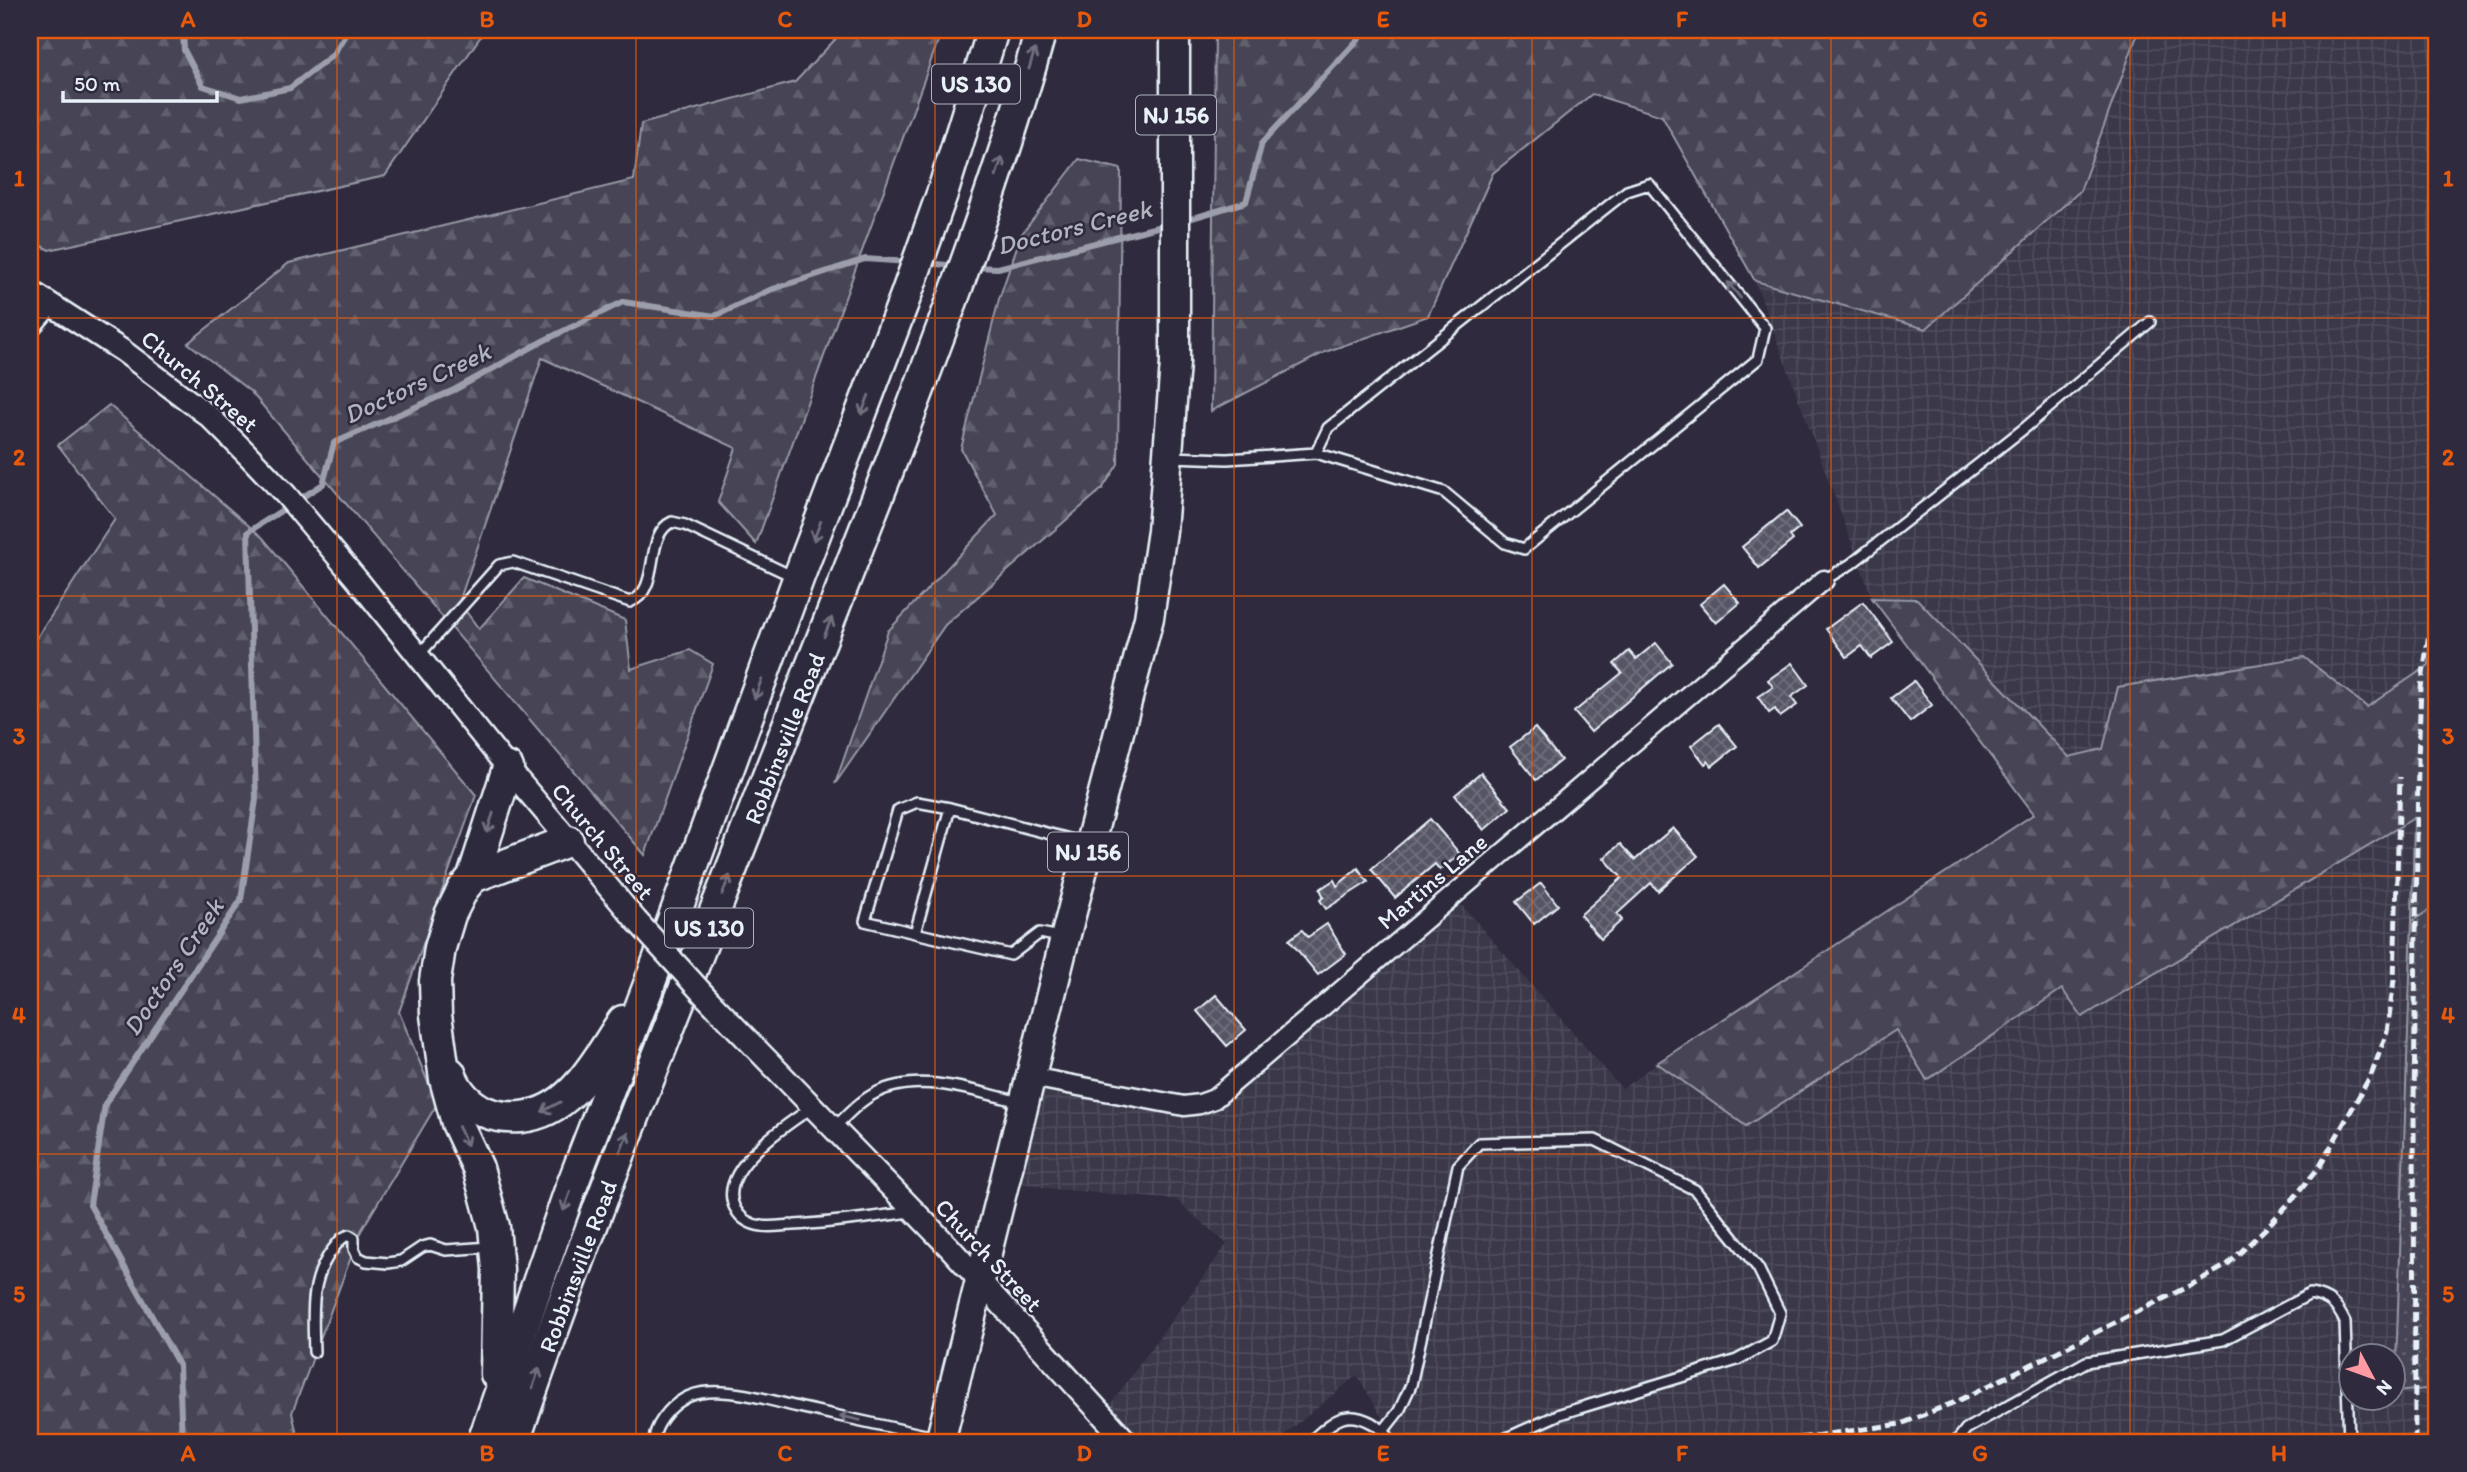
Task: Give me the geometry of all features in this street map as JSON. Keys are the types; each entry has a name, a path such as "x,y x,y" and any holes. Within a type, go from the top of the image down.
{"highway":[{"name":"Robbinsville Road","path":"483,1442 569,1193 906,295 993,30"},
{"name":"Robbinsville Road","path":"514,1442 592,1222 834,613 956,295 1041,30"},
{"path":"496,1398 496,1247 484,1185 457,1123 445,1079 436,1015 435,981 440,948 450,915 463,889 473,877 508,768"},
{"path":"473,877 568,841"},
{"path":"441,1046 453,1080 462,1095 476,1108 493,1116 531,1116 551,1109 568,1097 583,1080 652,977"}],"main road":[{"name":"NJ 156","path":"940,1440 1065,938 1149,618 1162,530 1175,363 1175,30"}],"street":[{"name":"Church Street","path":"30,291 123,351 210,417 247,454 324,540 508,768 636,920 706,997 835,1127 1127,1442"},
{"path":"30,328 51,304"},
{"name":"Martins Lane","path":"1028,1091 1184,1105 1200,1104 1214,1099 1824,580"}],"lane":[{"path":"1169,457 1227,458 1316,453 1444,492 1505,542 1524,549 1758,359 1765,328 1649,184 1627,191 1328,428 1316,453"},
{"path":"1824,580 1851,564 1993,453 2151,322"},
{"path":"418,656 499,565 513,562 629,602 636,600 644,589 660,530 672,522 685,525 798,579"},
{"path":"1065,938 1040,933 1011,955 865,920 898,810 917,802 1090,844"},
{"path":"915,933 950,808"},
{"path":"835,1127 868,1097 890,1087 936,1083 1028,1091"},
{"path":"814,1106 757,1149 743,1166 733,1183 731,1200 737,1212 747,1222 763,1227 831,1223 914,1211"},
{"path":"1384,1430 1399,1411 1410,1385 1458,1166 1479,1143 1595,1140 1695,1190 1758,1268 1780,1313 1772,1341 1737,1360 1560,1414 1498,1442"},
{"path":"314,1352 314,1287 329,1255 344,1236 354,1238 354,1249 358,1257 366,1261 388,1263 401,1261 422,1247 430,1245 446,1250 496,1247"},
{"path":"1955,1442 1966,1429 2087,1362 2223,1340 2310,1294 2325,1297 2338,1307 2345,1322 2349,1442"},
{"path":"655,1442 654,1436 662,1419 675,1404 706,1392 768,1400 940,1440"},
{"path":"1310,1442 1337,1418 1359,1416 1384,1430 1391,1442"}],"shaded area":[{"path":"2139,30 2437,30 2437,584 2429,665 2366,707 2304,657 2103,749 2069,757 1917,599 1872,598 1755,281 1926,329 2080,191"},
{"path":"2415,817 2397,1342 2338,1342 2338,1412 2408,1412 2408,1391 2437,1388 2437,1442 1396,1442 1357,1375 1276,1442 1128,1442 1102,1416 1227,1244 1176,1200 1054,1189 1006,1180 1031,1077 1200,1104 1453,895 1622,1089 1657,1063 1746,1126 1896,1030 1928,1079 2062,989 2082,1017"}],"green space":[{"path":"30,30 485,30 385,176 49,250 30,240"},
{"path":"844,30 942,30 756,544 718,502 736,448 542,358 459,602 479,629 524,578 625,620 631,669 690,650 713,664 645,855 251,392 188,343 289,263 634,180 641,124 795,82"},
{"path":"1215,30 2139,30 2080,191 1926,329 1755,281 1662,116 1592,94 1493,173 1428,316 1325,352 1211,411"},
{"path":"1079,159 1121,169 1118,464 1102,489 945,625 835,784 888,631 997,515 961,449 999,299 1021,235"},
{"path":"109,405 263,538 476,795 399,1012 437,1104 361,1231 292,1413 299,1442 30,1442 30,648 115,519 58,445"},
{"path":"2437,584 2437,905 2412,921 2414,818 2082,1017 2062,989 1927,1080 1896,1030 1746,1126 1657,1063 2034,814 1872,598 1917,599 2069,757 2103,749 2118,687 2304,657 2367,707 2429,665"},
{"path":"2437,905 2437,1388 2408,1391 2408,1342 2397,1342 2412,921"}],"building":[{"path":"1786,511 1800,528 1790,536 1793,540 1759,568 1742,547"},
{"path":"1724,584 1740,603 1716,623 1700,604"},
{"path":"1863,602 1893,642 1871,658 1862,646 1847,657 1826,629"},
{"path":"1656,643 1672,663 1591,732 1574,712 1622,673 1614,664 1629,651 1636,659"},
{"path":"1792,663 1808,685 1791,697 1797,705 1780,717 1775,709 1769,713 1758,697 1773,687 1768,680"},
{"path":"1914,681 1932,705 1910,722 1891,698"},
{"path":"1719,724 1737,746 1712,766 1708,761 1705,764 1691,746"},
{"path":"1535,728 1561,760 1536,780 1510,747"},
{"path":"1481,773 1510,808 1484,830 1455,795"},
{"path":"1430,819 1460,854 1440,870 1435,864 1395,898 1371,869"},
{"path":"1673,828 1698,856 1658,891 1651,883 1617,914 1622,920 1601,939 1580,915 1622,878 1604,858 1620,844 1635,860"},
{"path":"1358,868 1368,882 1326,909 1320,900 1324,897 1320,889 1334,880 1337,886"},
{"path":"1541,883 1558,905 1534,924 1516,902"},
{"path":"1327,924 1346,954 1318,975 1289,940 1302,930 1308,937"},
{"path":"1216,995 1246,1030 1227,1046 1197,1011"}],"waterway":[{"path":"183,30 184,50 203,86 241,98 290,88 333,55 348,30"},
{"name":"Doctors Creek","path":"1183,221 1246,202 1262,143 1367,30"},
{"name":"Doctors Creek","path":"972,267 998,268 1169,224"},
{"name":"Doctors Creek","path":"182,1442 179,1365 90,1205 105,1104 241,900 256,799 248,532 323,484 334,443 454,390 543,341 623,302 715,316 770,290 865,259 909,262"},
{"name":"Doctors Creek","path":"926,263 957,266"}],"railway":[{"path":"2415,1442 2414,1104 2418,759 2421,688 2437,578"},
{"path":"1770,1442 1901,1424 1960,1400 2227,1265 2265,1229 2320,1166 2372,1073 2387,1032 2394,980 2400,777"}]}
